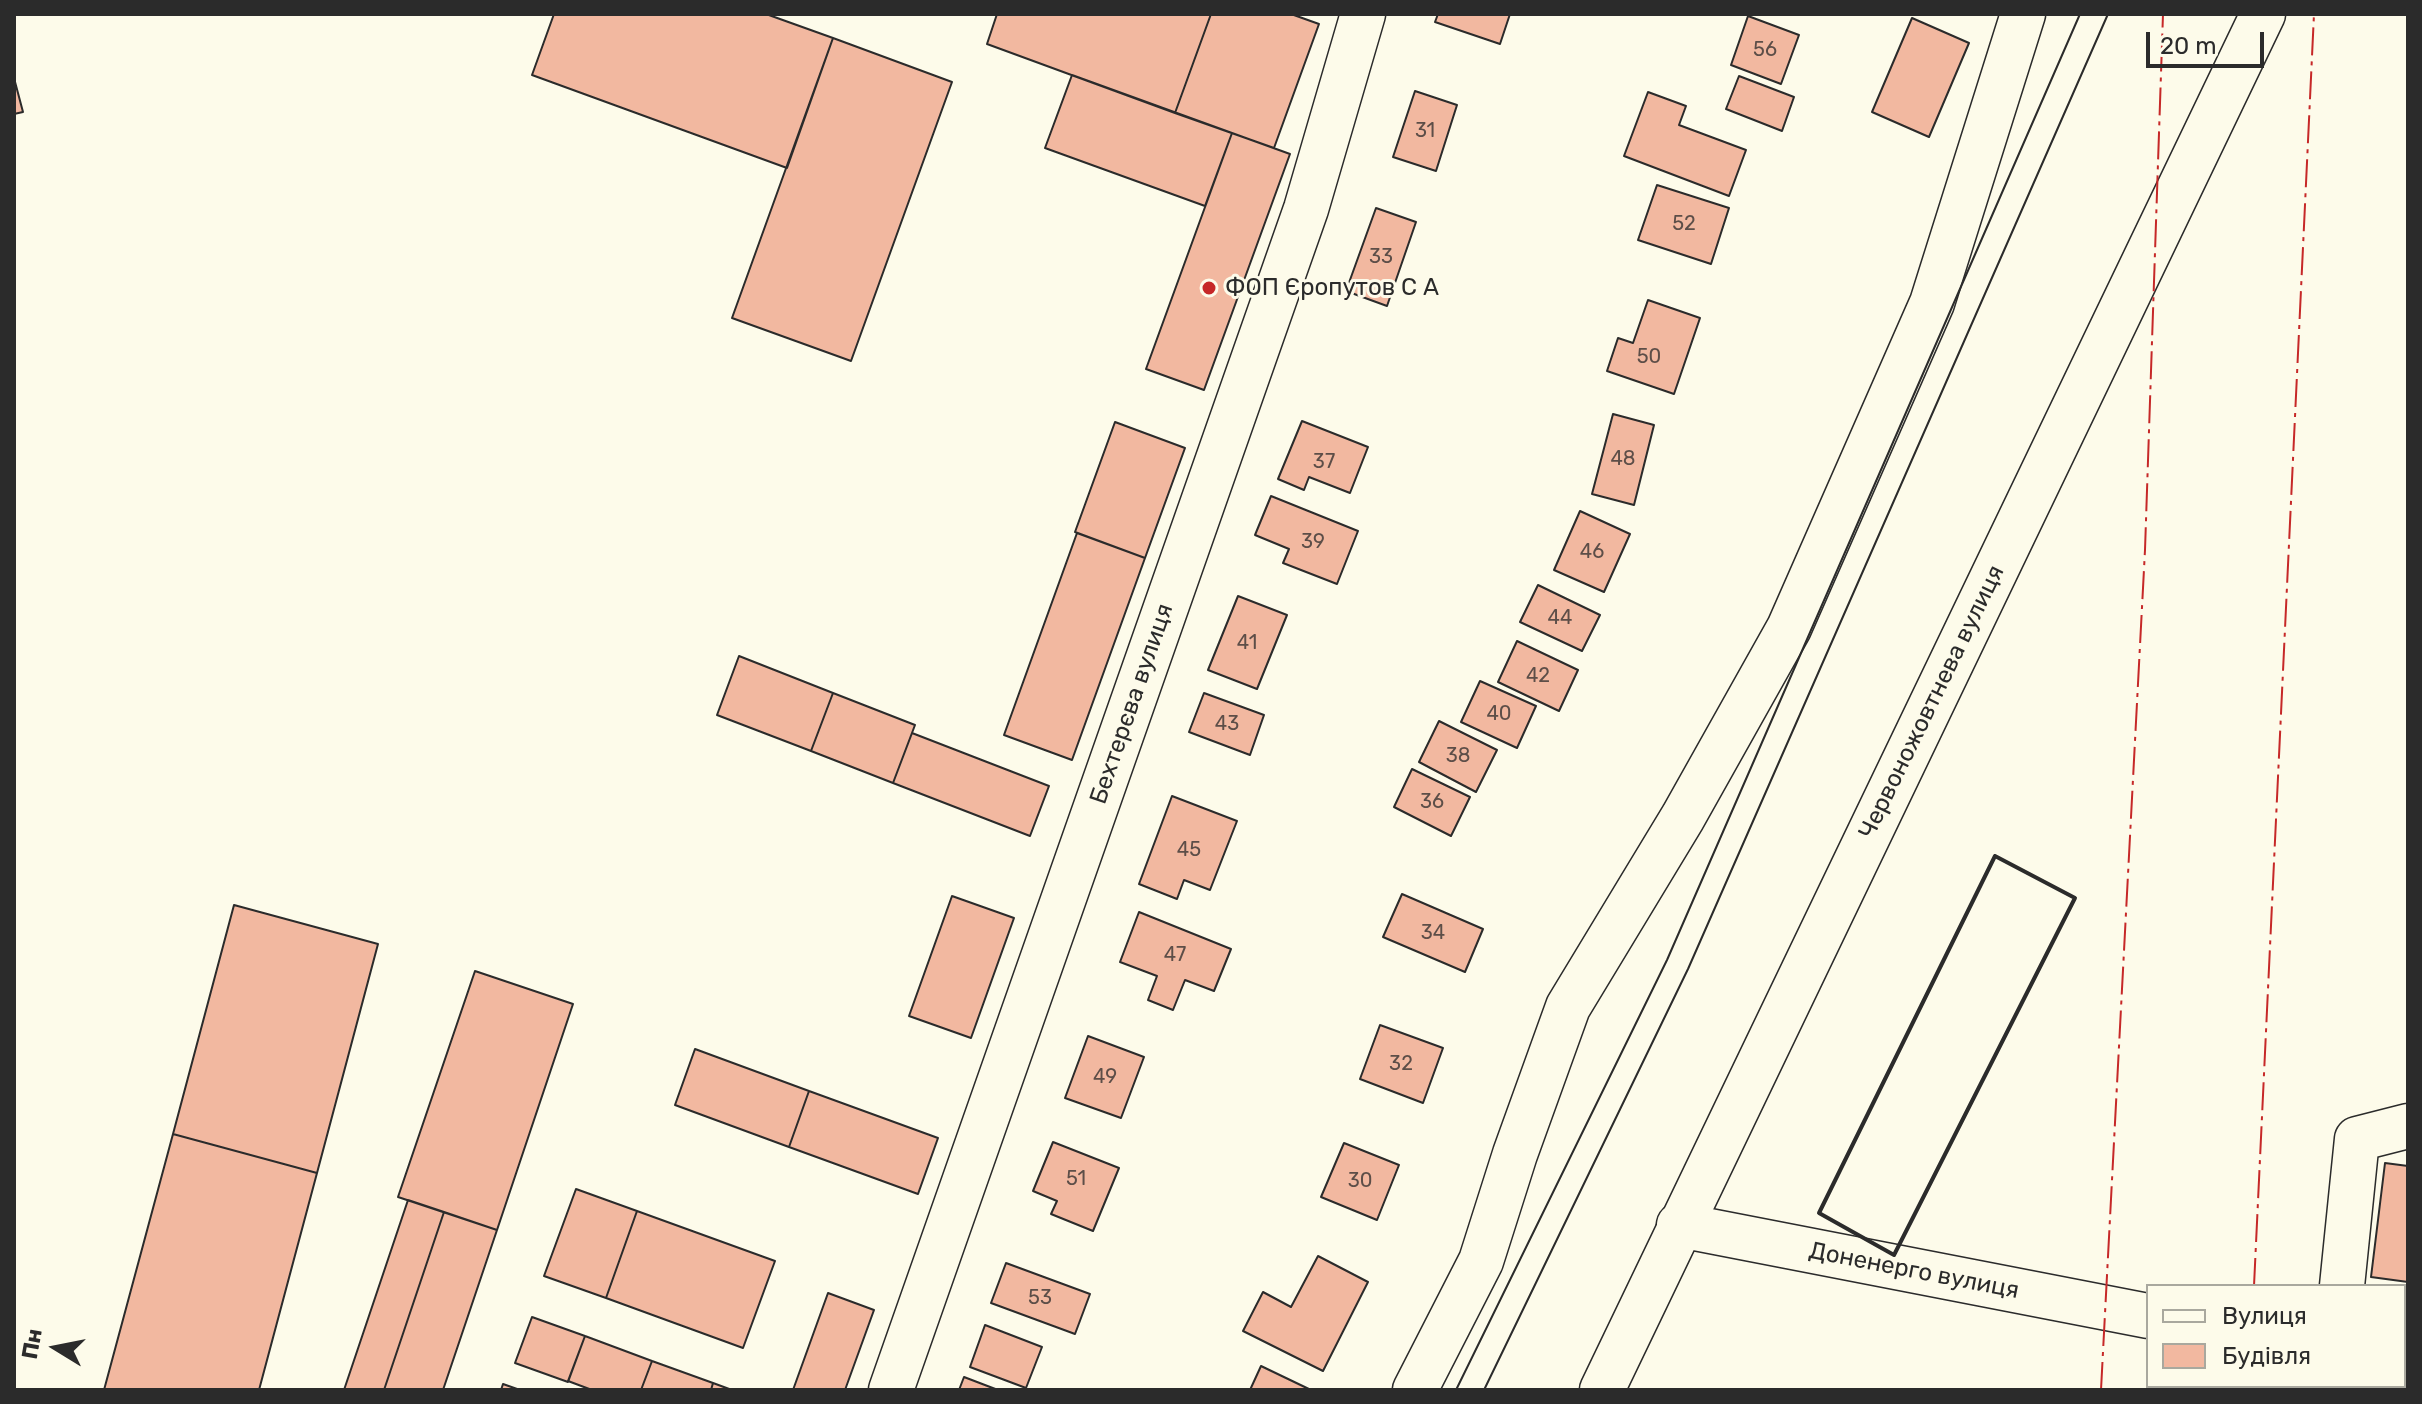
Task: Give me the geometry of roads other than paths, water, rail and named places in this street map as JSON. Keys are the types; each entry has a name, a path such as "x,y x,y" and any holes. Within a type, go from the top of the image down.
{"street":[{"name":"Бехтерєва вулиця","path":"891,1390 1306,209 1363,14"},
{"path":"1415,1390 1481,1261 1515,1154 1568,1007 1683,817 1789,628 1932,303 2023,14"},
{"name":"Червоножовтнева вулиця","path":"1602,1390 2263,14"},
{"path":"2342,1284 2357,1139 2408,1126"},
{"name":"Доненерго вулиця","path":"1679,1225 2146,1316"}],"tram line":[{"path":"1456,1390 1667,960 2080,14"},
{"path":"1484,1390 1688,969 2108,14"}],"place":[{"name":"ФОП Єропутов С А","path":"1209,288"}]}
